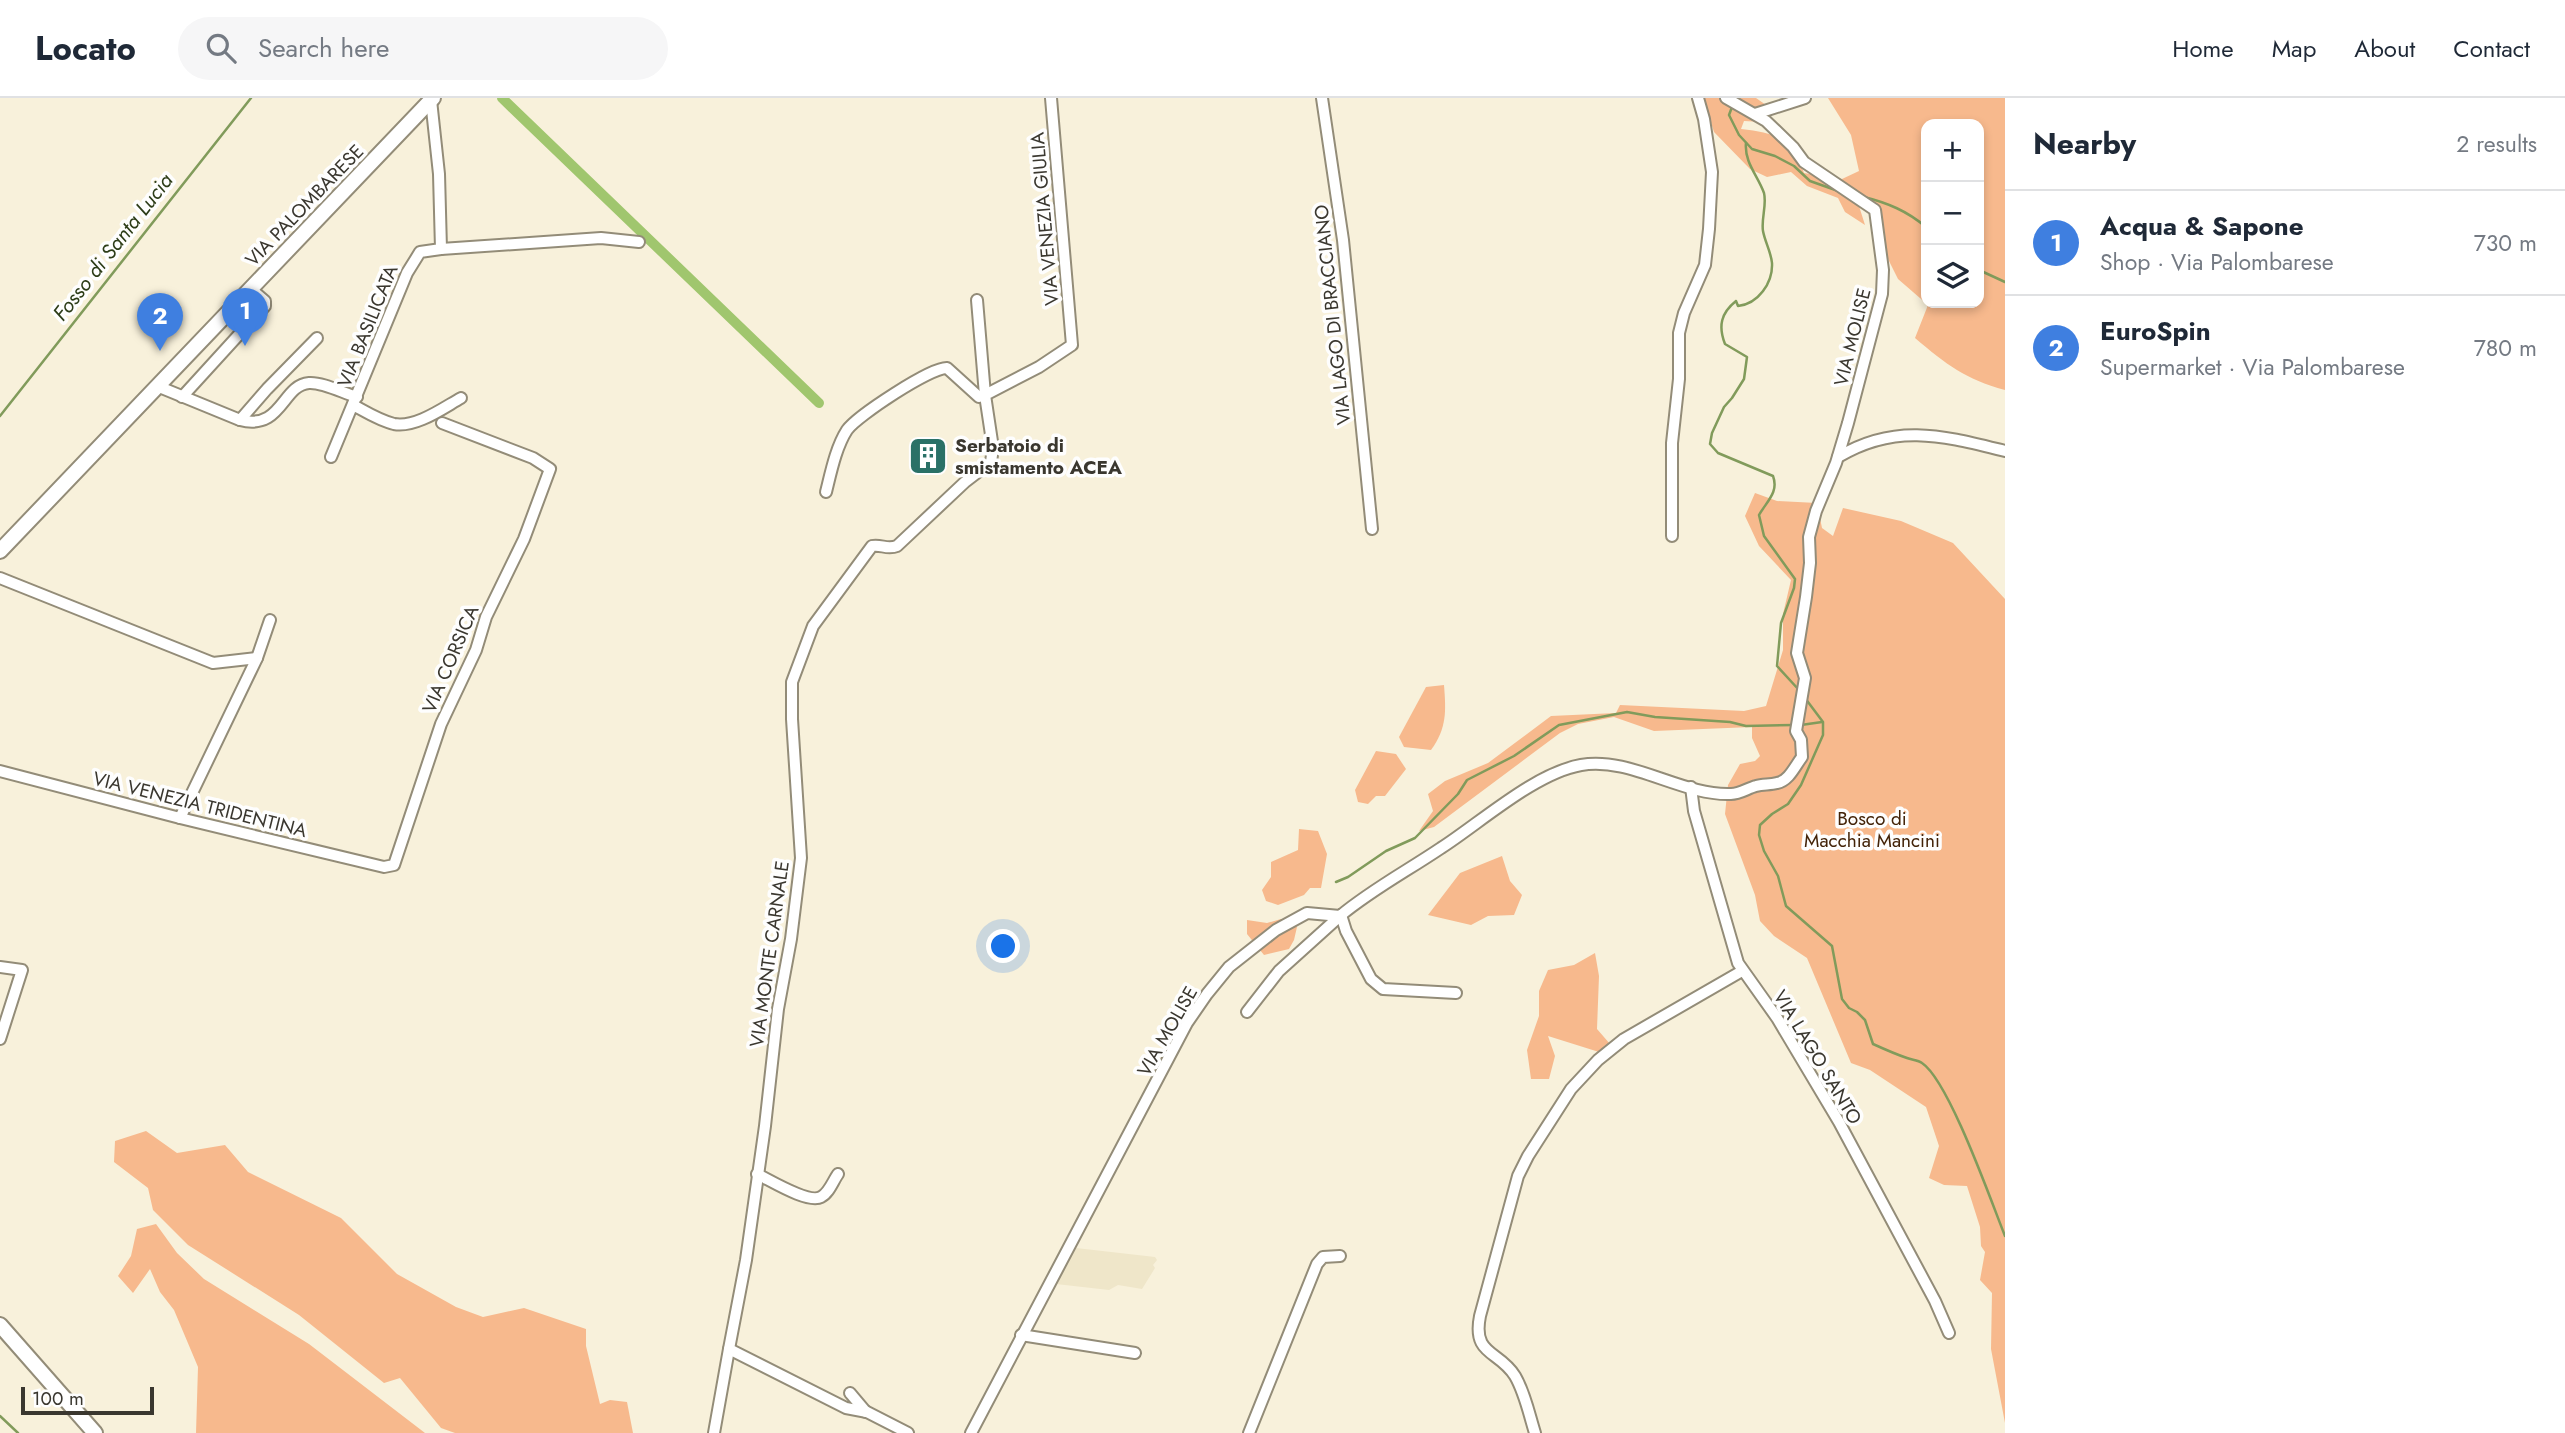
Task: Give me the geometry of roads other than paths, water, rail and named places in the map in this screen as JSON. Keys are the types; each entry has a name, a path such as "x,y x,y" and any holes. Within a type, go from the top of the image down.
{"main road":[{"name":"VIA PALOMBARESE","path":"0,551 432,99"},
{"path":"0,1325 95,1433"}],"street":[{"name":"VIA VENEZIA GIULIA","path":"982,396 1072,345 1051,98"},
{"name":"VIA LAGO DI BRACCIANO","path":"1322,98 1343,240 1372,529"},
{"path":"1672,536 1672,443 1679,379 1679,333 1684,313 1705,265 1709,229 1712,172 1698,98"},
{"path":"1755,114 1805,98"},
{"path":"432,99 439,174 441,249 601,238 639,242"},
{"name":"VIA MOLISE","path":"1691,787 1734,794 1756,786 1779,783 1787,778 1802,757 1801,740 1797,732 1805,678 1797,653 1809,574 1809,537 1819,502 1838,457 1883,286 1875,210 1807,165 1775,129 1731,101"},
{"name":"VIA BASILICATA","path":"331,457 413,262 423,250 441,249"},
{"path":"182,397 265,306 265,301 251,289"},
{"path":"977,300 982,396"},
{"path":"240,420 317,338"},
{"path":"826,492 841,443 849,427 865,413 918,380 938,369 947,368 982,396"},
{"path":"157,386 240,420 254,423 264,421 299,387 309,383 355,401 383,420 402,424 413,422 461,398"},
{"name":"VIA MONTE CARNALE","path":"714,1433 746,1260 778,1009 791,939 801,858 791,695 794,674 813,626 872,546 889,549 897,546 965,482 990,465 993,453 982,396"},
{"name":"VIA CORSICA","path":"392,867 441,724 478,646 486,617 524,538 550,469 533,457 442,423"},
{"path":"1838,457 1875,439 1909,434 1930,435 2005,451"},
{"path":"0,578 212,663 257,658"},
{"path":"180,818 257,658 270,620"},
{"path":"1247,1012 1279,971 1361,898 1538,783 1561,771 1581,765 1601,764 1691,787"},
{"name":"VIA VENEZIA TRIDENTINA","path":"0,771 180,818 392,867"},
{"name":"VIA LAGO SANTO","path":"1691,787 1697,824 1735,956 1742,971 1777,1018 1840,1125 1936,1301 1949,1333"},
{"name":"VIA MOLISE","path":"971,1433 1188,1023 1206,994 1229,968 1294,919 1307,913 1340,916"},
{"path":"1340,916 1376,986 1456,993"},
{"path":"0,967 22,970 0,1039"},
{"path":"1535,1433 1515,1376 1482,1346 1478,1334 1480,1315 1521,1169 1571,1089 1598,1060 1631,1035 1742,971"},
{"path":"757,1174 804,1197 814,1199 824,1195 838,1174"},
{"path":"1249,1433 1317,1264 1322,1257 1340,1256"},
{"path":"1021,1335 1135,1353"},
{"path":"729,1349 848,1409 867,1412 908,1433"},
{"path":"850,1393 867,1412"}],"waterway":[{"name":"Fosso di Santa Lucia","path":"0,416 251,98"},
{"path":"502,98 819,403"},
{"path":"1732,107 1729,115 1739,135 1752,149 1775,156 1794,166 1810,181 1841,192"},
{"path":"1746,143 1749,163 1764,193 1763,231 1772,271 1767,285 1758,297 1738,306 1736,301 1722,320 1725,344 1747,357 1744,379 1724,407 1710,444 1718,453 1773,476 1773,492 1759,515 1764,536 1795,579 1781,623 1777,666 1799,690"},
{"path":"1864,197 1897,208 1921,223"},
{"path":"1984,272 2005,282"},
{"path":"1805,698 1823,722 1823,735 1801,785 1788,804 1760,825 1759,835 1764,851 1778,876 1786,906 1832,946 1842,999 1865,1020 1873,1044 1919,1061 1933,1074 1956,1116 2005,1236"},
{"path":"1336,882 1386,851 1415,838 1458,794 1467,780 1514,756 1559,725 1627,712 1655,717 1730,722 1746,726 1794,725"},
{"path":"1801,725 1822,722"},
{"path":"0,1416 18,1433"}],"place":[{"name":"Acqua & Sapone","path":"245,346"},
{"name":"EuroSpin","path":"160,351"},
{"name":"Serbatoio di smistamento ACEA","path":"928,456"}],"park label":[{"name":"Bosco di Macchia Mancini","path":"1872,829"}]}
